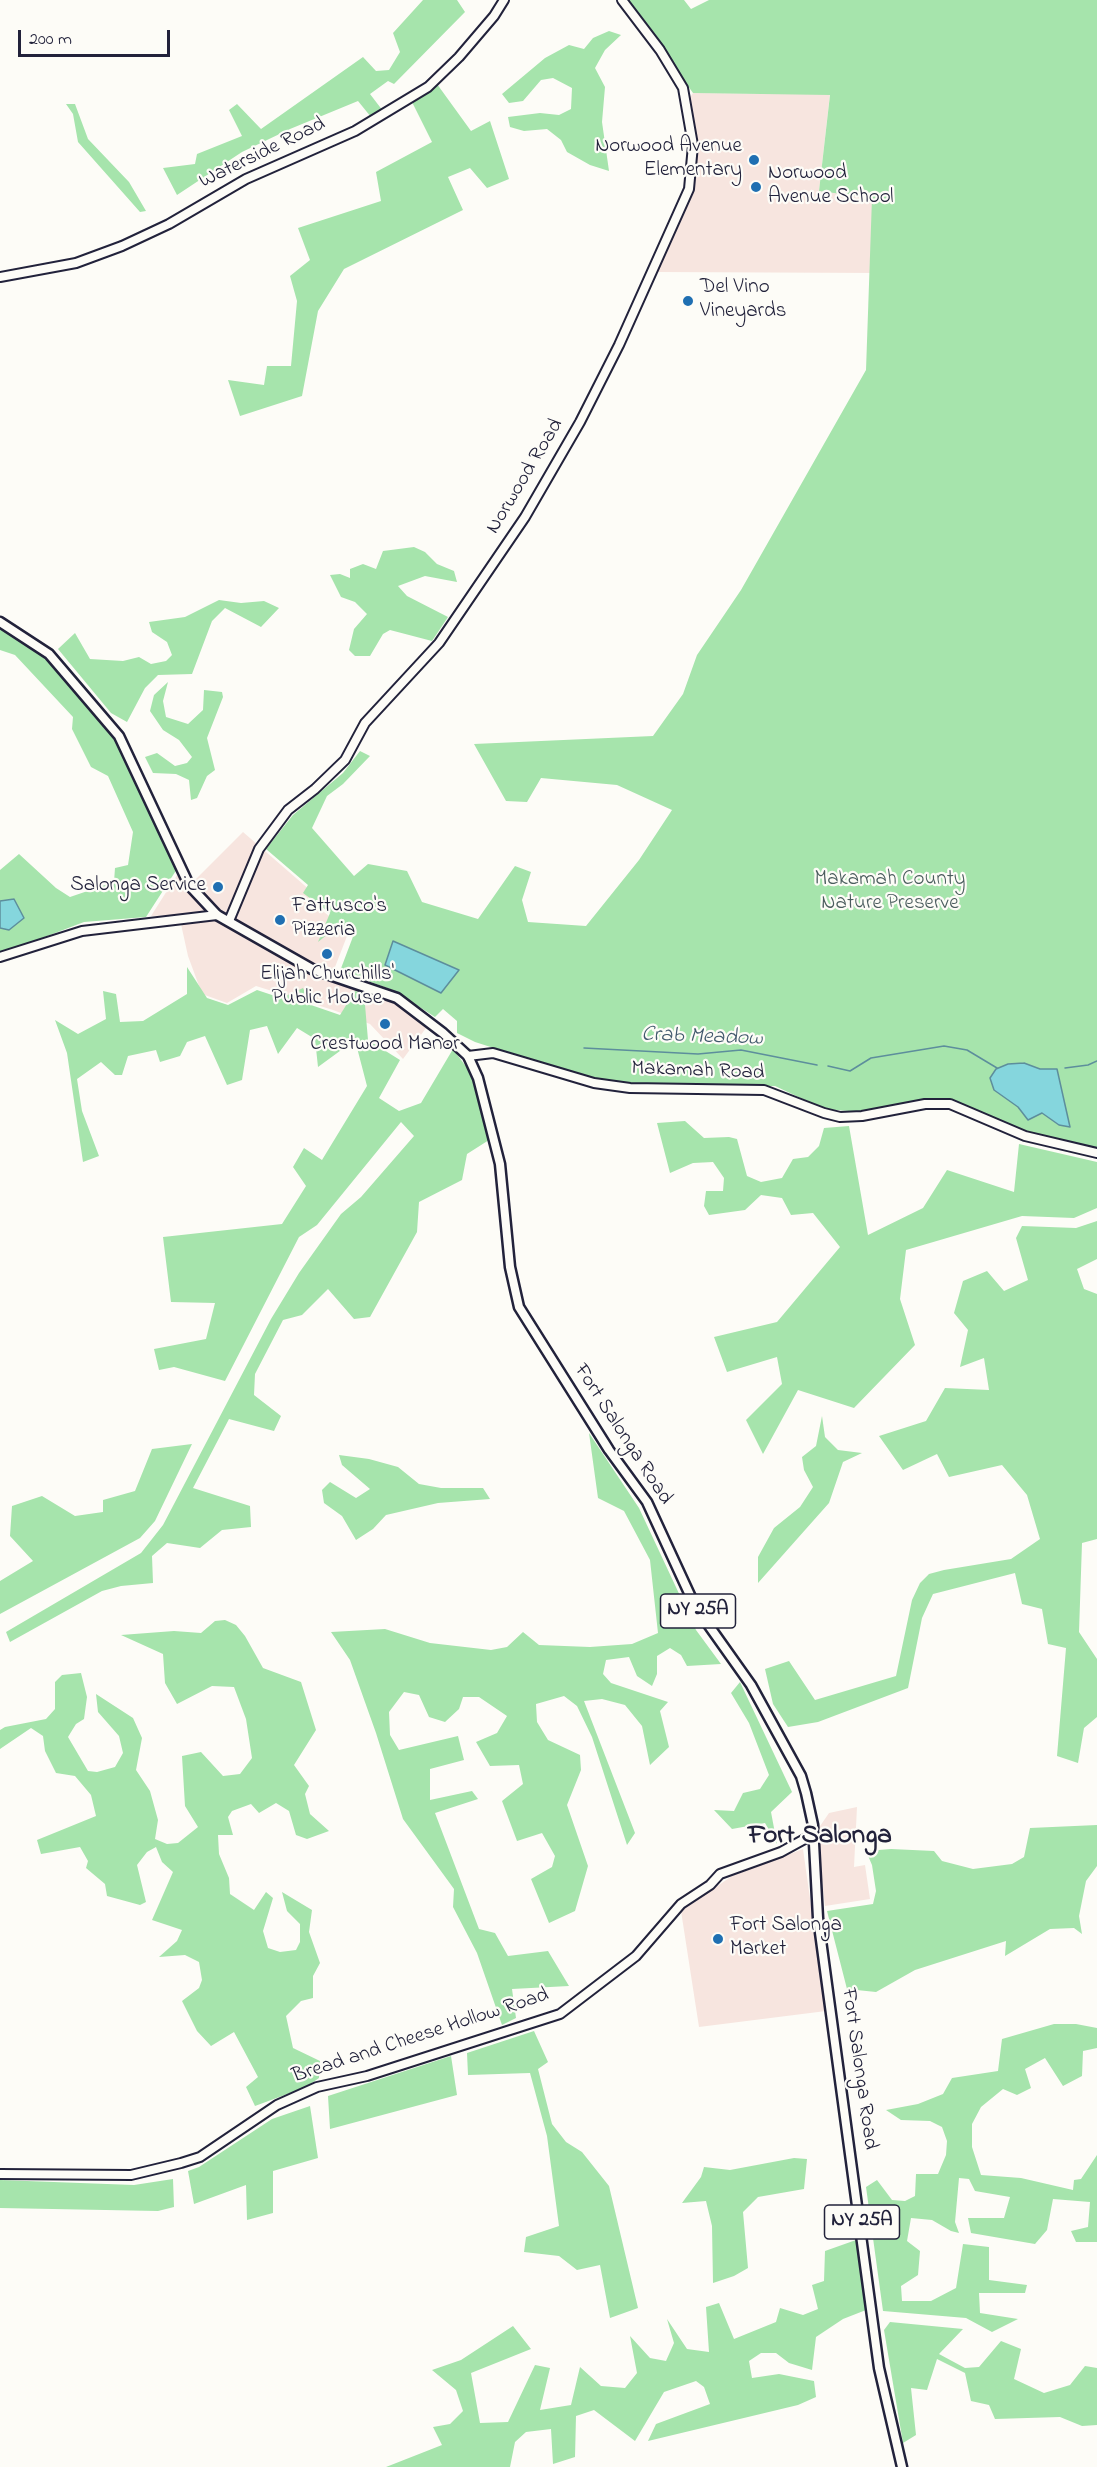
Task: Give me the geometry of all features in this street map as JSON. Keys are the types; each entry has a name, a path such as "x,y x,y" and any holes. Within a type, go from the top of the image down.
{"main road":[{"name":"Fort Salonga Road","path":"0,622 49,654 119,736 189,885 217,915 312,969 397,998 443,1033 468,1056 478,1078 500,1164 510,1267 519,1307 609,1450 647,1502 694,1606 755,1693 801,1776 813,1825 817,1910 879,2368 902,2467"}],"street":[{"name":"Waterside Road","path":"0,277 76,263 122,246 169,224 246,179 355,131 428,87 459,57 494,16 504,0"},
{"name":"Norwood Road","path":"229,921 259,849 288,810 315,789 345,760 365,723 439,643 525,517 580,422 619,345 689,189 693,145 683,88 660,50 622,0"},
{"path":"0,957 82,931 217,915"},
{"name":"Makamah Road","path":"468,1056 493,1053 594,1083 630,1088 764,1090 840,1117 862,1116 926,1104 950,1104 1025,1136 1097,1153"},
{"name":"Bread and Cheese Hollow Road","path":"0,2174 131,2175 181,2163 200,2157 289,2098 317,2087 367,2076 560,2014 636,1956 681,1904 710,1885 720,1874 781,1852 812,1835"}],"shaded area":[{"name":"Norwood Avenue School","path":"693,93 830,94 819,191 888,197 879,273 657,272 695,182 689,99"},
{"path":"243,832 311,891 308,900 349,931 330,980 394,1002 426,1028 403,1059 370,1024 333,1010 256,986 227,1003 202,994 188,956 179,915 151,916 177,875 185,884 196,879"},
{"path":"857,1807 854,1867 865,1865 870,1899 825,1906 816,1832 829,1813"},
{"path":"803,1849 826,2011 699,2027 681,1911 732,1876"}],"green space":[{"path":"423,0 457,0 465,12 394,84 388,81 370,94 383,111 371,117 358,101 242,152 177,195 163,168 195,164 197,154 242,136 229,110 237,104 261,129 363,57 376,71 389,70 400,52 393,33"},
{"name":"Makamah County Nature Preserve","path":"627,0 684,0 691,9 709,0 1097,0 1097,1151 1030,1134 984,1113 934,1098 861,1112 824,1109 775,1086 661,1086 597,1081 475,1042 457,1033 457,1021 443,1009 435,1017 393,990 340,971 354,934 338,926 318,942 330,913 303,893 308,885 266,849 293,815 343,773 360,751 370,756 343,784 327,796 312,828 354,876 368,864 407,871 422,902 478,919 515,866 531,872 522,900 528,922 586,926 639,860 672,810 617,785 541,778 527,802 506,801 474,744 653,736 683,694 697,655 741,590 866,370 872,198 819,191 830,95 693,93"},
{"path":"609,31 621,35 605,50 595,68 605,87 602,122 609,171 590,165 567,152 561,140 547,129 524,131 510,127 508,117 540,113 559,115 571,109 572,88 553,78 541,80 523,101 509,103 502,94 545,58 569,45 584,49 593,38"},
{"path":"437,84 471,131 490,121 509,179 487,188 470,168 448,177 463,210 344,269 318,311 302,396 240,416 228,380 264,385 267,366 291,366 297,301 290,276 310,260 298,228 381,201 376,172 432,142 412,102"},
{"path":"66,104 75,104 88,139 129,182 146,211 140,212 78,142 73,114"},
{"path":"414,547 425,552 437,564 454,571 457,582 425,576 398,586 407,596 448,617 432,641 390,630 383,634 370,656 355,656 349,650 354,629 367,614 355,602 341,597 330,575 340,574 350,578 350,569 363,564 376,569 383,551"},
{"path":"219,600 241,603 264,601 279,608 261,627 225,608 212,621 192,674 158,675 145,688 127,722 111,713 58,649 75,633 90,659 123,661 139,657 151,664 166,661 172,655 167,642 152,632 149,622 185,617"},
{"path":"0,628 46,658 94,712 119,745 177,869 146,917 84,922 0,954 0,870 19,854 56,888 70,897 114,882 115,868 128,865 133,832 108,776 91,767 72,729 73,717 15,655 0,650"},
{"path":"168,682 163,701 166,717 188,724 203,710 204,690 222,692 223,697 207,738 215,770 207,776 197,798 191,800 189,780 176,774 153,773 145,757 157,753 175,766 187,763 192,757 179,740 163,730 150,711 154,695"},
{"path":"187,967 207,998 228,1005 257,990 281,998 303,988 311,1005 340,1015 355,991 364,993 368,1040 400,1060 379,1098 399,1111 421,1103 453,1049 473,1076 489,1140 467,1154 462,1180 419,1202 417,1232 370,1317 354,1319 328,1289 302,1315 283,1320 255,1374 254,1395 281,1416 274,1431 229,1419 193,1488 250,1506 251,1527 222,1530 200,1548 167,1543 152,1556 153,1583 121,1586 102,1591 10,1642 6,1632 141,1553 163,1525 271,1319 299,1273 341,1214 361,1197 414,1136 401,1122 317,1225 299,1237 225,1381 174,1367 159,1370 154,1349 206,1339 215,1303 171,1302 163,1237 282,1224 306,1186 293,1167 304,1148 322,1160 367,1086 355,1040 318,1067 315,1039 297,1028 278,1054 267,1026 250,1030 242,1080 227,1085 205,1036 187,1042 180,1056 160,1062 156,1050 128,1056 122,1075 115,1075 101,1062 77,1079 82,1111 99,1156 83,1162 67,1053 55,1020 78,1034 106,1019 103,991 116,994 120,1022 143,1021 187,994"},
{"path":"685,1121 704,1138 737,1139 747,1176 761,1182 782,1178 793,1159 808,1157 819,1146 824,1128 849,1126 868,1235 923,1208 947,1170 1014,1192 1019,1144 1097,1162 1097,1208 1074,1218 1022,1216 906,1250 900,1299 915,1345 854,1408 798,1390 763,1454 746,1420 782,1384 777,1357 727,1372 714,1337 777,1322 840,1247 813,1213 791,1215 782,1198 761,1195 745,1210 709,1215 704,1206 706,1191 723,1191 724,1178 713,1162 693,1163 670,1173 657,1123"},
{"path":"1097,1221 1097,1259 1077,1269 1084,1289 1097,1294 1097,1539 1082,1543 1079,1632 1097,1659 1097,1717 1084,1728 1078,1763 1057,1756 1066,1648 1048,1644 1042,1609 1022,1604 1015,1573 933,1594 922,1618 908,1688 818,1722 788,1727 773,1704 765,1669 789,1661 815,1700 896,1676 912,1600 920,1583 929,1574 1011,1559 1040,1539 1027,1495 1002,1465 949,1477 937,1454 903,1470 879,1436 926,1421 945,1388 989,1390 984,1358 960,1367 968,1330 954,1313 963,1281 987,1271 1004,1291 1028,1280 1016,1238 1022,1226 1076,1228"},
{"path":"822,1416 825,1437 838,1450 862,1453 843,1462 829,1503 758,1583 758,1557 774,1528 800,1507 813,1487 804,1470 802,1457 816,1446"},
{"path":"589,1433 639,1508 696,1630 721,1664 687,1666 681,1655 670,1648 657,1656 657,1674 652,1686 637,1676 629,1657 606,1660 603,1674 611,1683 668,1702 660,1711 669,1747 650,1765 642,1726 625,1705 602,1699 584,1701 635,1833 627,1845 592,1737 577,1706 564,1696 536,1704 537,1722 548,1740 580,1755 581,1770 567,1805 588,1866 575,1911 549,1923 531,1879 552,1867 555,1856 542,1833 517,1841 502,1801 523,1784 519,1765 490,1766 476,1742 497,1733 507,1716 479,1697 463,1697 459,1709 445,1722 429,1717 419,1695 404,1692 389,1712 390,1735 399,1750 458,1736 464,1760 430,1769 430,1800 472,1791 478,1799 435,1813 479,1929 495,1933 508,1956 548,1951 569,1986 512,1989 516,2018 502,2025 477,1953 453,1907 454,1889 403,1819 350,1660 331,1632 385,1629 430,1643 491,1650 507,1647 523,1632 539,1645 590,1647 632,1644 658,1633 650,1560 624,1511 598,1498"},
{"path":"192,1444 155,1521 140,1538 0,1614 0,1581 33,1561 10,1536 12,1506 42,1496 75,1516 103,1512 103,1500 135,1491 152,1449"},
{"path":"339,1455 369,1459 398,1467 419,1484 441,1488 483,1488 490,1499 438,1503 386,1515 373,1529 356,1540 342,1516 324,1503 322,1490 330,1482 356,1498 370,1489 342,1465"},
{"path":"225,1620 236,1625 245,1636 263,1668 301,1682 316,1730 294,1765 309,1786 305,1794 310,1814 329,1831 307,1839 296,1835 289,1811 276,1803 259,1813 251,1804 232,1811 228,1817 233,1835 218,1835 219,1854 229,1878 230,1894 254,1910 266,1892 273,1898 263,1931 268,1948 280,1952 296,1950 300,1942 300,1924 287,1911 282,1892 312,1910 309,1932 320,1963 313,1976 313,1998 301,2001 286,2016 293,2048 320,2061 319,2078 306,2087 255,2106 246,2087 258,2077 234,2032 211,2046 197,2031 182,2001 199,1988 202,1980 199,1962 185,1955 159,1957 177,1941 182,1930 152,1920 173,1872 162,1862 156,1847 147,1852 137,1865 146,1902 140,1905 107,1896 105,1884 86,1868 88,1861 80,1847 41,1854 37,1840 96,1816 91,1795 75,1776 56,1773 45,1751 43,1736 31,1728 0,1749 0,1730 46,1719 55,1709 55,1682 62,1675 81,1673 87,1697 84,1719 76,1724 68,1737 88,1771 97,1772 115,1767 123,1753 119,1736 98,1712 96,1694 133,1718 142,1738 136,1770 150,1791 158,1820 155,1839 167,1844 178,1843 198,1827 185,1806 182,1756 201,1752 223,1776 240,1774 252,1758 246,1719 234,1687 212,1686 177,1704 165,1683 163,1654 121,1635 174,1631 201,1633 215,1621"},
{"path":"740,1682 792,1792 771,1812 777,1844 765,1823 732,1829 714,1810 734,1811 743,1793 760,1789 769,1775 749,1723 731,1693"},
{"path":"1097,1825 1097,1866 1086,1881 1079,1916 1082,1934 1074,1928 1050,1929 1005,1956 1006,1941 915,1970 876,1992 847,1989 827,1911 873,1904 876,1891 872,1865 866,1851 891,1849 934,1851 942,1861 973,1869 1012,1864 1024,1857 1030,1828"},
{"path":"1054,2024 1076,2024 1097,2028 1097,2048 1083,2051 1082,2076 1063,2086 1045,2058 1025,2069 1031,2088 1017,2095 1003,2089 981,2107 972,2124 972,2147 981,2175 1021,2178 1073,2190 1074,2180 1081,2179 1097,2155 1097,2242 1076,2242 1071,2231 1088,2227 1090,2202 1053,2199 1047,2230 1035,2244 971,2233 968,2218 1004,2218 1010,2197 975,2191 969,2179 959,2178 955,2222 959,2233 932,2220 911,2218 907,2241 920,2251 918,2275 901,2286 902,2301 931,2301 956,2288 963,2244 989,2247 989,2280 1027,2285 1025,2293 979,2293 980,2313 1018,2319 992,2332 966,2318 883,2311 866,2187 877,2180 892,2200 905,2201 915,2196 916,2174 938,2174 946,2155 947,2141 942,2127 930,2121 901,2120 886,2110 918,2104 943,2094 952,2078 998,2071 1002,2039"},
{"path":"534,2031 548,2062 538,2069 552,2124 566,2142 582,2152 609,2186 638,2308 610,2318 600,2265 577,2270 559,2256 524,2252 526,2237 559,2226 547,2136 530,2073 468,2075 467,2053"},
{"path":"451,2056 457,2095 330,2129 328,2096"},
{"path":"310,2106 318,2158 273,2171 273,2213 247,2220 246,2185 194,2204 188,2171 199,2167 272,2119"},
{"path":"794,2158 807,2159 804,2189 758,2197 743,2212 748,2268 734,2276 713,2283 712,2226 706,2201 682,2203 701,2177 704,2167 730,2170"},
{"path":"173,2179 174,2207 158,2211 0,2208 0,2180 134,2185"},
{"path":"856,2240 866,2310 843,2319 816,2337 812,2370 789,2363 776,2353 761,2353 749,2361 752,2378 779,2374 814,2381 816,2397 798,2405 648,2441 656,2424 710,2404 704,2387 696,2381 664,2392 635,2441 594,2410 576,2416 575,2457 553,2464 551,2429 526,2432 515,2442 510,2467 386,2467 442,2445 433,2427 450,2424 463,2411 456,2390 432,2370 461,2360 513,2326 531,2349 471,2373 480,2423 508,2422 535,2365 550,2368 540,2410 571,2405 580,2367 601,2386 625,2388 637,2373 630,2336 650,2358 666,2361 674,2343 667,2319 687,2349 709,2352 706,2307 719,2303 734,2339 776,2322 780,2308 803,2315 818,2309 812,2285 824,2281 825,2251"},
{"path":"890,2322 963,2329 939,2354 965,2368 979,2367 1001,2341 1021,2349 1014,2379 1044,2393 1070,2385 1085,2366 1097,2368 1097,2425 1082,2426 1060,2417 995,2419 989,2405 971,2401 965,2373 937,2359 927,2390 911,2388 916,2435 903,2443 884,2330"}],"water":[{"path":"14,899 24,918 9,930 0,928 0,901"},
{"path":"393,941 459,970 441,993 385,965"},
{"path":"1024,1063 1040,1069 1057,1069 1070,1127 1059,1125 1042,1113 1028,1120 1018,1107 994,1090 990,1078 996,1069 1008,1064"}],"waterway":[{"name":"Crab Meadow","path":"828,1066 850,1071 871,1058 944,1046 967,1050 997,1068"},
{"name":"Crab Meadow","path":"584,1048 698,1054 741,1050 817,1065"},
{"name":"Crab Meadow","path":"1065,1068 1088,1065 1097,1061"}],"place":[{"name":"Norwood Avenue Elementary","path":"754,160"},
{"name":"Norwood Avenue School","path":"756,187"},
{"name":"Del Vino Vineyards","path":"688,301"},
{"name":"Salonga Service","path":"218,887"},
{"name":"Fattusco's Pizzeria","path":"280,920"},
{"name":"Elijah Churchills' Public House","path":"327,954"},
{"name":"Crestwood Manor","path":"385,1024"},
{"name":"Fort Salonga Market","path":"718,1939"}],"district":[{"name":"Fort Salonga","path":"820,1838"}]}
